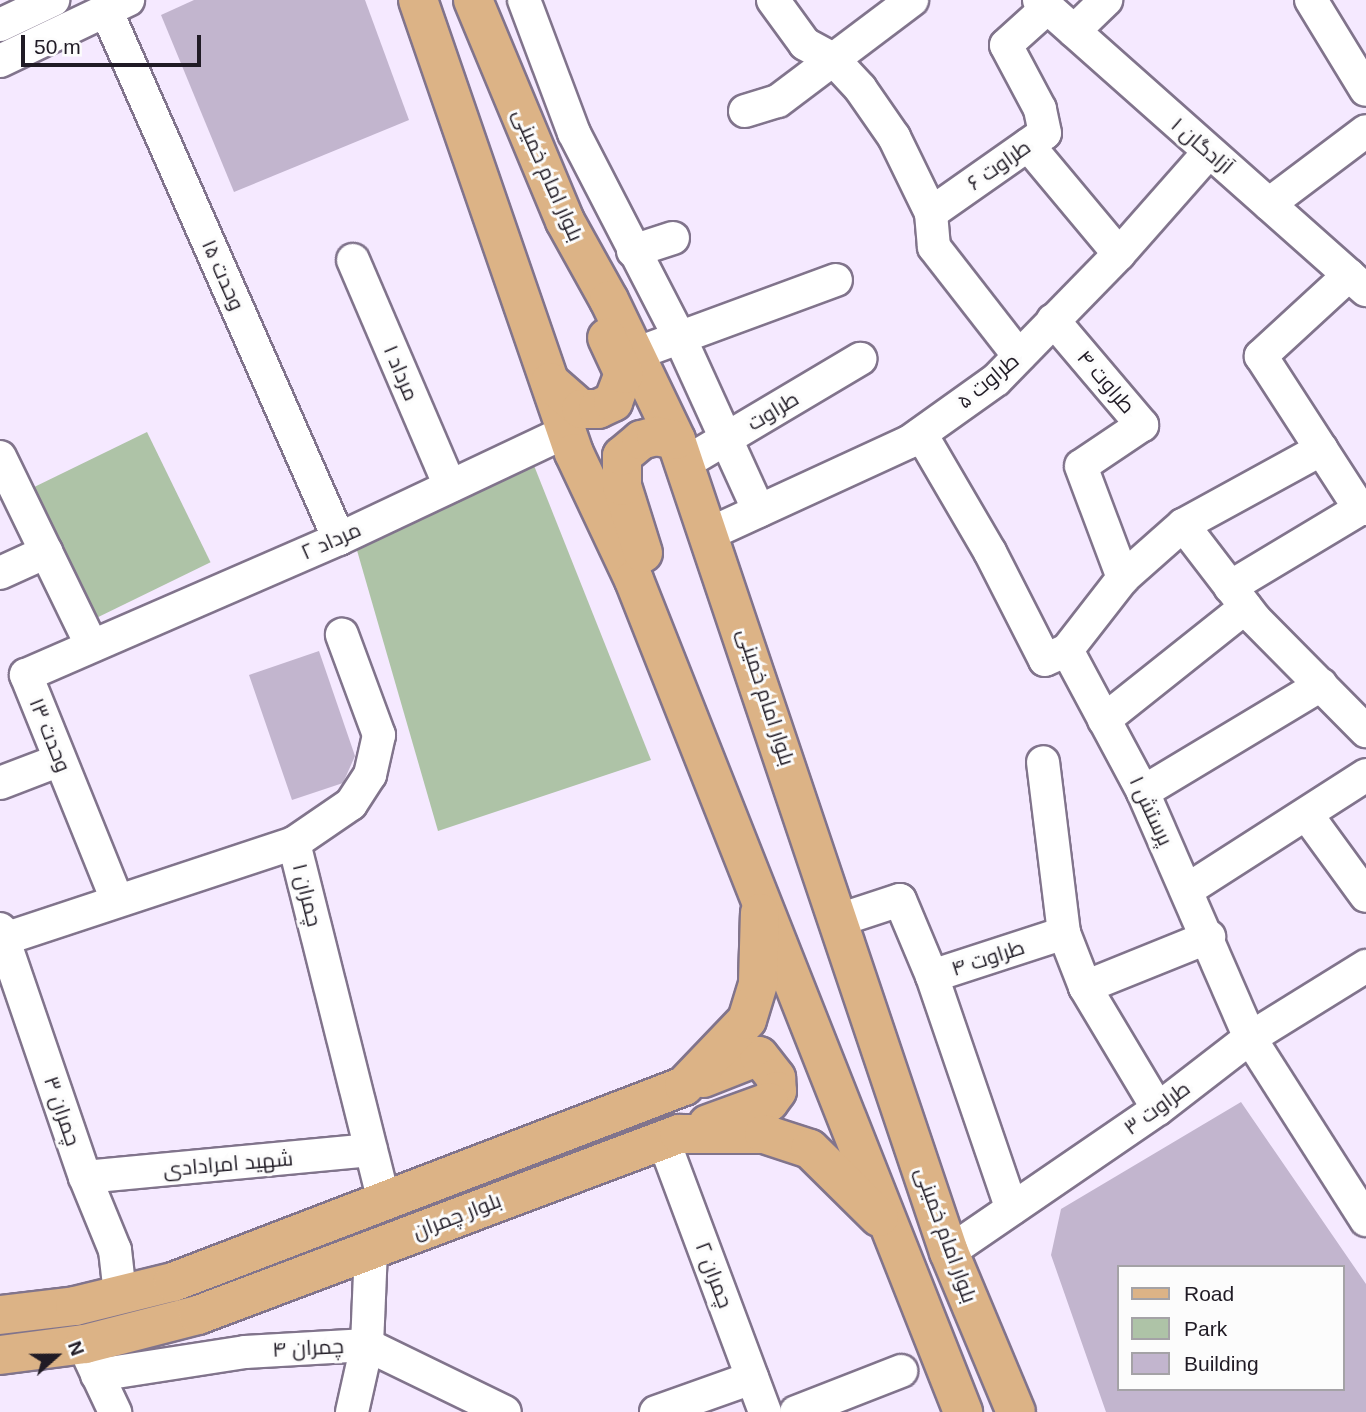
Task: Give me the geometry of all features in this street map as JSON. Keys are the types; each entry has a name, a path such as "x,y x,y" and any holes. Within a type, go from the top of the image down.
{"main road":[{"path":"418,0 567,431 634,580 758,886 963,1412"},
{"name":"بلوار امام خمینی","path":"473,0 565,221 635,354 681,452 711,533 949,1252 1016,1412"},
{"path":"550,382 581,409 598,409 613,402 624,374 597,318 565,221"},
{"path":"634,580 644,558 622,486 622,456 641,440 656,436 681,452"},
{"name":"بلوار چمران","path":"0,1315 75,1306 173,1282 684,1086 747,1020 761,945 758,886"},
{"path":"671,1136 769,1102 777,1091 769,1064 759,1056 684,1086"},
{"name":"بلوار چمران","path":"0,1355 91,1360 198,1315 671,1136 764,1134 810,1149 889,1226"},
{"path":"75,1306 91,1360"}],"street":[{"path":"0,25 53,0"},
{"path":"524,0 574,133 680,338 759,511"},
{"path":"773,0 805,44 833,59 894,137 931,213 934,247 1019,356"},
{"path":"745,111 778,100 912,0"},
{"path":"1074,31 1106,0"},
{"path":"1311,0 1327,32 1366,90"},
{"name":"آزادگان ۱","path":"1043,4 1357,283"},
{"name":"طراوت ۶","path":"931,213 1045,133 1040,109 1006,45 1043,4"},
{"path":"0,61 117,5"},
{"name":"وحدت ۱۵","path":"117,5 339,539"},
{"path":"1269,204 1366,131"},
{"path":"550,183 574,133"},
{"path":"1028,145 1119,254"},
{"name":"طراوت ۵","path":"711,533 921,434 996,380 1119,254 1208,153"},
{"path":"633,251 673,238"},
{"name":"مرداد ۱","path":"353,260 450,486"},
{"path":"635,354 836,280"},
{"path":"1104,720 1238,597 1363,509 1261,356 1357,283"},
{"name":"طراوت ۴","path":"1053,320 1142,425 1081,466 1123,578"},
{"name":"طراوت","path":"681,452 726,439 860,359"},
{"name":"مرداد ۲","path":"91,644 339,539 567,431"},
{"path":"921,434 990,552 1045,660 1067,650 1123,578 1182,525 1322,449"},
{"path":"0,457 91,644"},
{"path":"1182,525 1238,597 1366,731"},
{"path":"0,573 46,552"},
{"path":"294,843 351,804 370,775 379,735 342,635"},
{"name":"وحدت ۱۳","path":"91,644 26,675 117,900"},
{"name":"پرستش ۱","path":"1067,650 1143,792 1209,937 1250,1038 1366,1220"},
{"path":"1143,792 1321,685"},
{"path":"0,783 61,760"},
{"path":"1043,762 1064,933 1084,988 1158,1109"},
{"path":"1187,890 1366,775"},
{"path":"1307,815 1366,896"},
{"name":"چمران ۱","path":"2,934 294,843 384,1202"},
{"name":"طراوت ۴","path":"839,920 900,900 932,976 1064,933"},
{"name":"چمران ۳","path":"2,934 13,1012 115,1250 120,1294"},
{"path":"1084,988 1209,937"},
{"name":"طراوت ۳","path":"949,1252 1158,1109 1250,1038 1366,966"},
{"path":"932,976 1012,1209"},
{"name":"چمران ۲","path":"671,1136 765,1412"},
{"name":"شهید امرادادی","path":"85,1177 371,1150"},
{"path":"352,1412 367,1345 371,1249"},
{"name":"چمران ۴","path":"91,1360 367,1345 505,1412"},
{"path":"91,1360 115,1412"},
{"path":"796,1412 901,1371"},
{"path":"656,1412 752,1378"}],"green space":[{"path":"147,432 211,562 90,621 27,491"},
{"path":"533,463 651,760 438,831 354,540"}],"building":[{"path":"194,0 365,0 409,120 234,192 161,15"},
{"path":"319,651 355,756 343,783 292,800 249,675"},
{"path":"1241,1102 1366,1284 1366,1412 1106,1412 1051,1255 1061,1209"}]}
